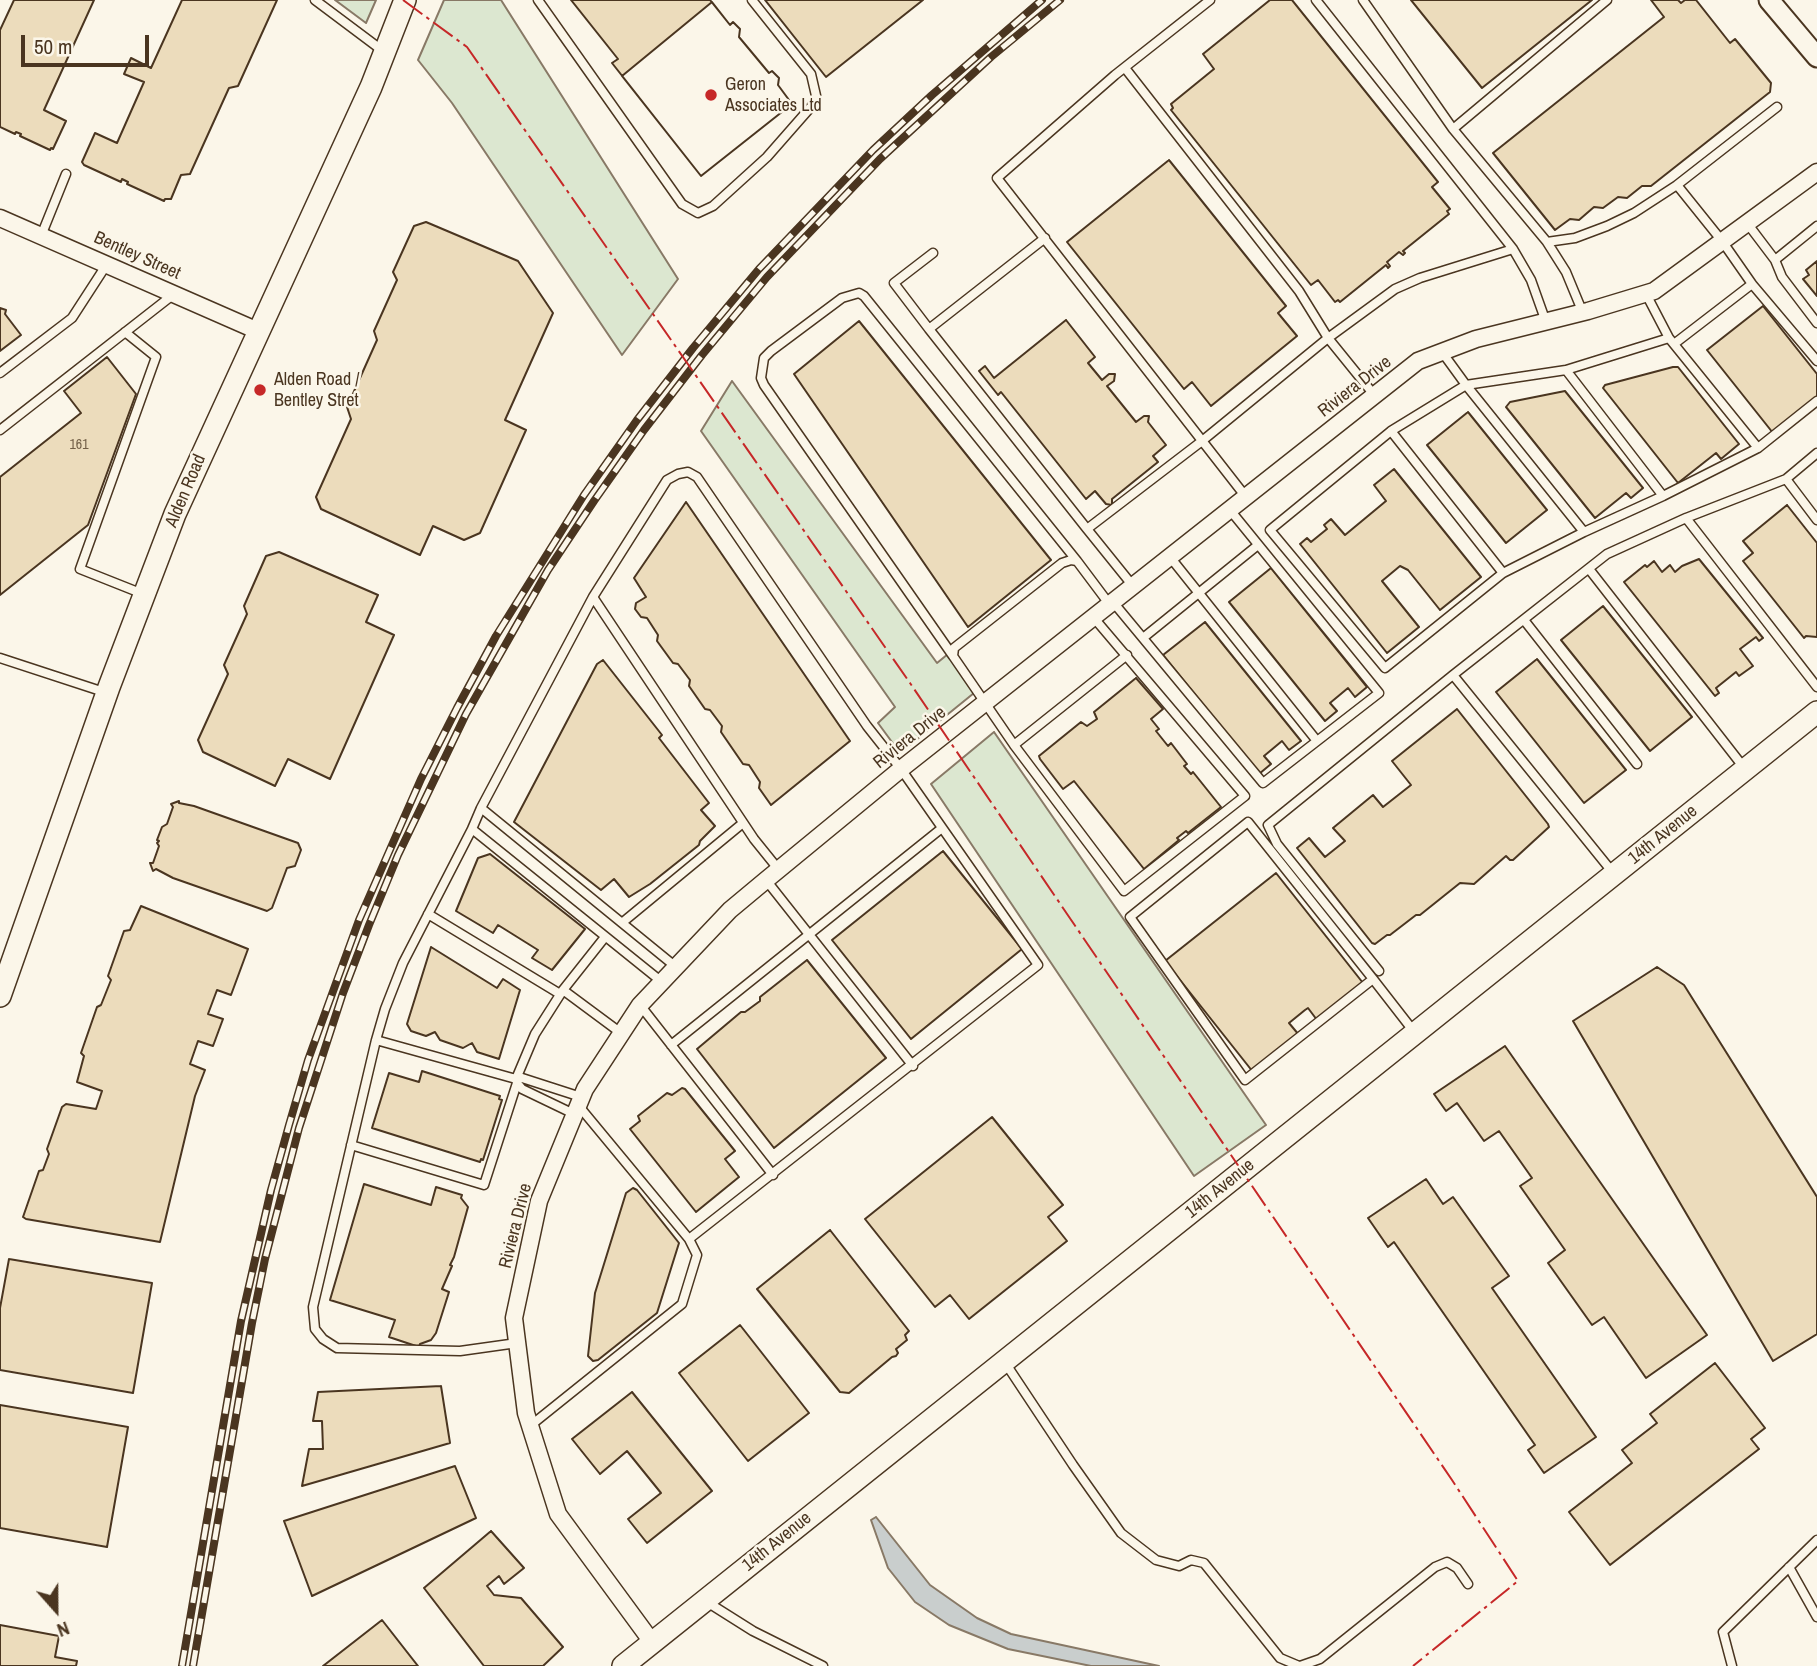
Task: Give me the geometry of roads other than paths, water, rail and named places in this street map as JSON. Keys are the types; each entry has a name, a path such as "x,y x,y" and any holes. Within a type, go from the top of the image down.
{"main road":[{"name":"Alden Road","path":"0,996 107,693 175,514 371,87 405,0"},
{"name":"14th Avenue","path":"623,1666 1817,712"}],"street":[{"path":"1769,0 1817,57"},
{"name":"Riviera Drive","path":"652,1642 558,1514 526,1413 514,1318 539,1200 578,1105 640,1005 730,910 901,769 1418,362 1476,339 1583,313 1654,291 1817,172"},
{"name":"Bentley Street","path":"0,218 258,331"}],"lane":[{"path":"315,0 385,52"},
{"path":"538,0 682,204 698,213 713,206 767,157 817,100 811,74 752,0"},
{"path":"1210,0 1125,68 997,178 1246,497"},
{"path":"1316,0 1513,249 1531,280 1546,322"},
{"path":"1363,0 1452,129 1546,242 1566,272 1583,313"},
{"path":"1452,129 1607,0"},
{"path":"1125,68 1299,290 1328,338 1375,396"},
{"path":"1546,242 1575,238 1634,213 1677,185 1777,107"},
{"path":"41,236 66,174"},
{"path":"1677,185 1752,284 1817,361"},
{"path":"1747,223 1775,260 1782,277 1817,323"},
{"path":"1775,260 1817,226"},
{"path":"929,329 1045,238"},
{"path":"1087,529 1202,441 1328,338 1395,289 1420,278 1513,249"},
{"path":"933,253 894,284 1133,586"},
{"path":"0,373 72,318 107,264"},
{"path":"1752,284 1671,341 1566,370 1466,384 1391,431 1270,530 1385,668 1503,573 1758,447 1817,401"},
{"path":"1094,618 1245,796 1124,891 1014,745 764,385 761,378 764,358 842,298 859,293 864,296 1077,561 1263,783 1379,693 1230,510"},
{"path":"0,430 174,294"},
{"path":"1646,294 1671,341 1758,447"},
{"path":"125,332 156,357 80,569 144,594"},
{"path":"1442,352 1584,532"},
{"path":"1566,370 1663,496"},
{"path":"1391,431 1503,573"},
{"path":"1379,971 1277,844 1268,825 1607,554 1686,518 1786,479 1817,453"},
{"path":"517,1343 460,1351 337,1348 323,1339 315,1329 313,1307 376,1040 402,962 593,597 667,480 688,472 697,477 867,726 901,769 1038,965 913,1066 689,1239"},
{"path":"1786,479 1817,520"},
{"path":"1686,518 1817,687"},
{"path":"1143,638 1258,545"},
{"path":"1170,557 1317,741"},
{"path":"953,656 954,648 1062,563 1077,561"},
{"path":"1589,569 1745,769"},
{"path":"593,597 743,823 809,934 913,1066"},
{"path":"1524,620 1637,764"},
{"path":"1014,745 1127,655"},
{"path":"0,658 107,693"},
{"path":"1453,675 1614,874"},
{"path":"481,808 676,967"},
{"path":"1373,979 1245,1080 1130,917 1248,822 1373,979 1415,1033"},
{"path":"623,922 743,823"},
{"path":"671,1045 942,828"},
{"path":"472,829 662,982"},
{"path":"428,914 562,992 621,1033"},
{"path":"351,1145 484,1185 517,1080 535,1034 562,992 605,937"},
{"path":"640,1005 773,1175"},
{"path":"376,1040 517,1080 578,1105 689,1239 697,1255 682,1304 530,1426"},
{"path":"517,1080 522,1090 578,1105"},
{"path":"1004,1361 1121,1533 1156,1560 1179,1566 1191,1560 1203,1563 1280,1658 1300,1666 1320,1658 1435,1567 1447,1562 1457,1568 1468,1584"},
{"path":"1732,1666 1723,1632 1817,1540"},
{"path":"1789,1567 1817,1617"},
{"path":"704,1600 754,1631 823,1666"}],"railway":[{"path":"182,1666 241,1321 289,1125 308,1060 359,920 421,779 457,708 496,636 584,495 693,348 759,269 873,150 1042,0"},
{"path":"193,1666 252,1323 265,1259 299,1128 343,993 369,925 398,855 466,714 548,570 644,430 702,355 767,277 880,159 991,57 1060,0"}],"place":[{"name":"Geron Associates Ltd","path":"711,95"},
{"name":"Alden Road / Bentley Stret","path":"260,390"}]}
